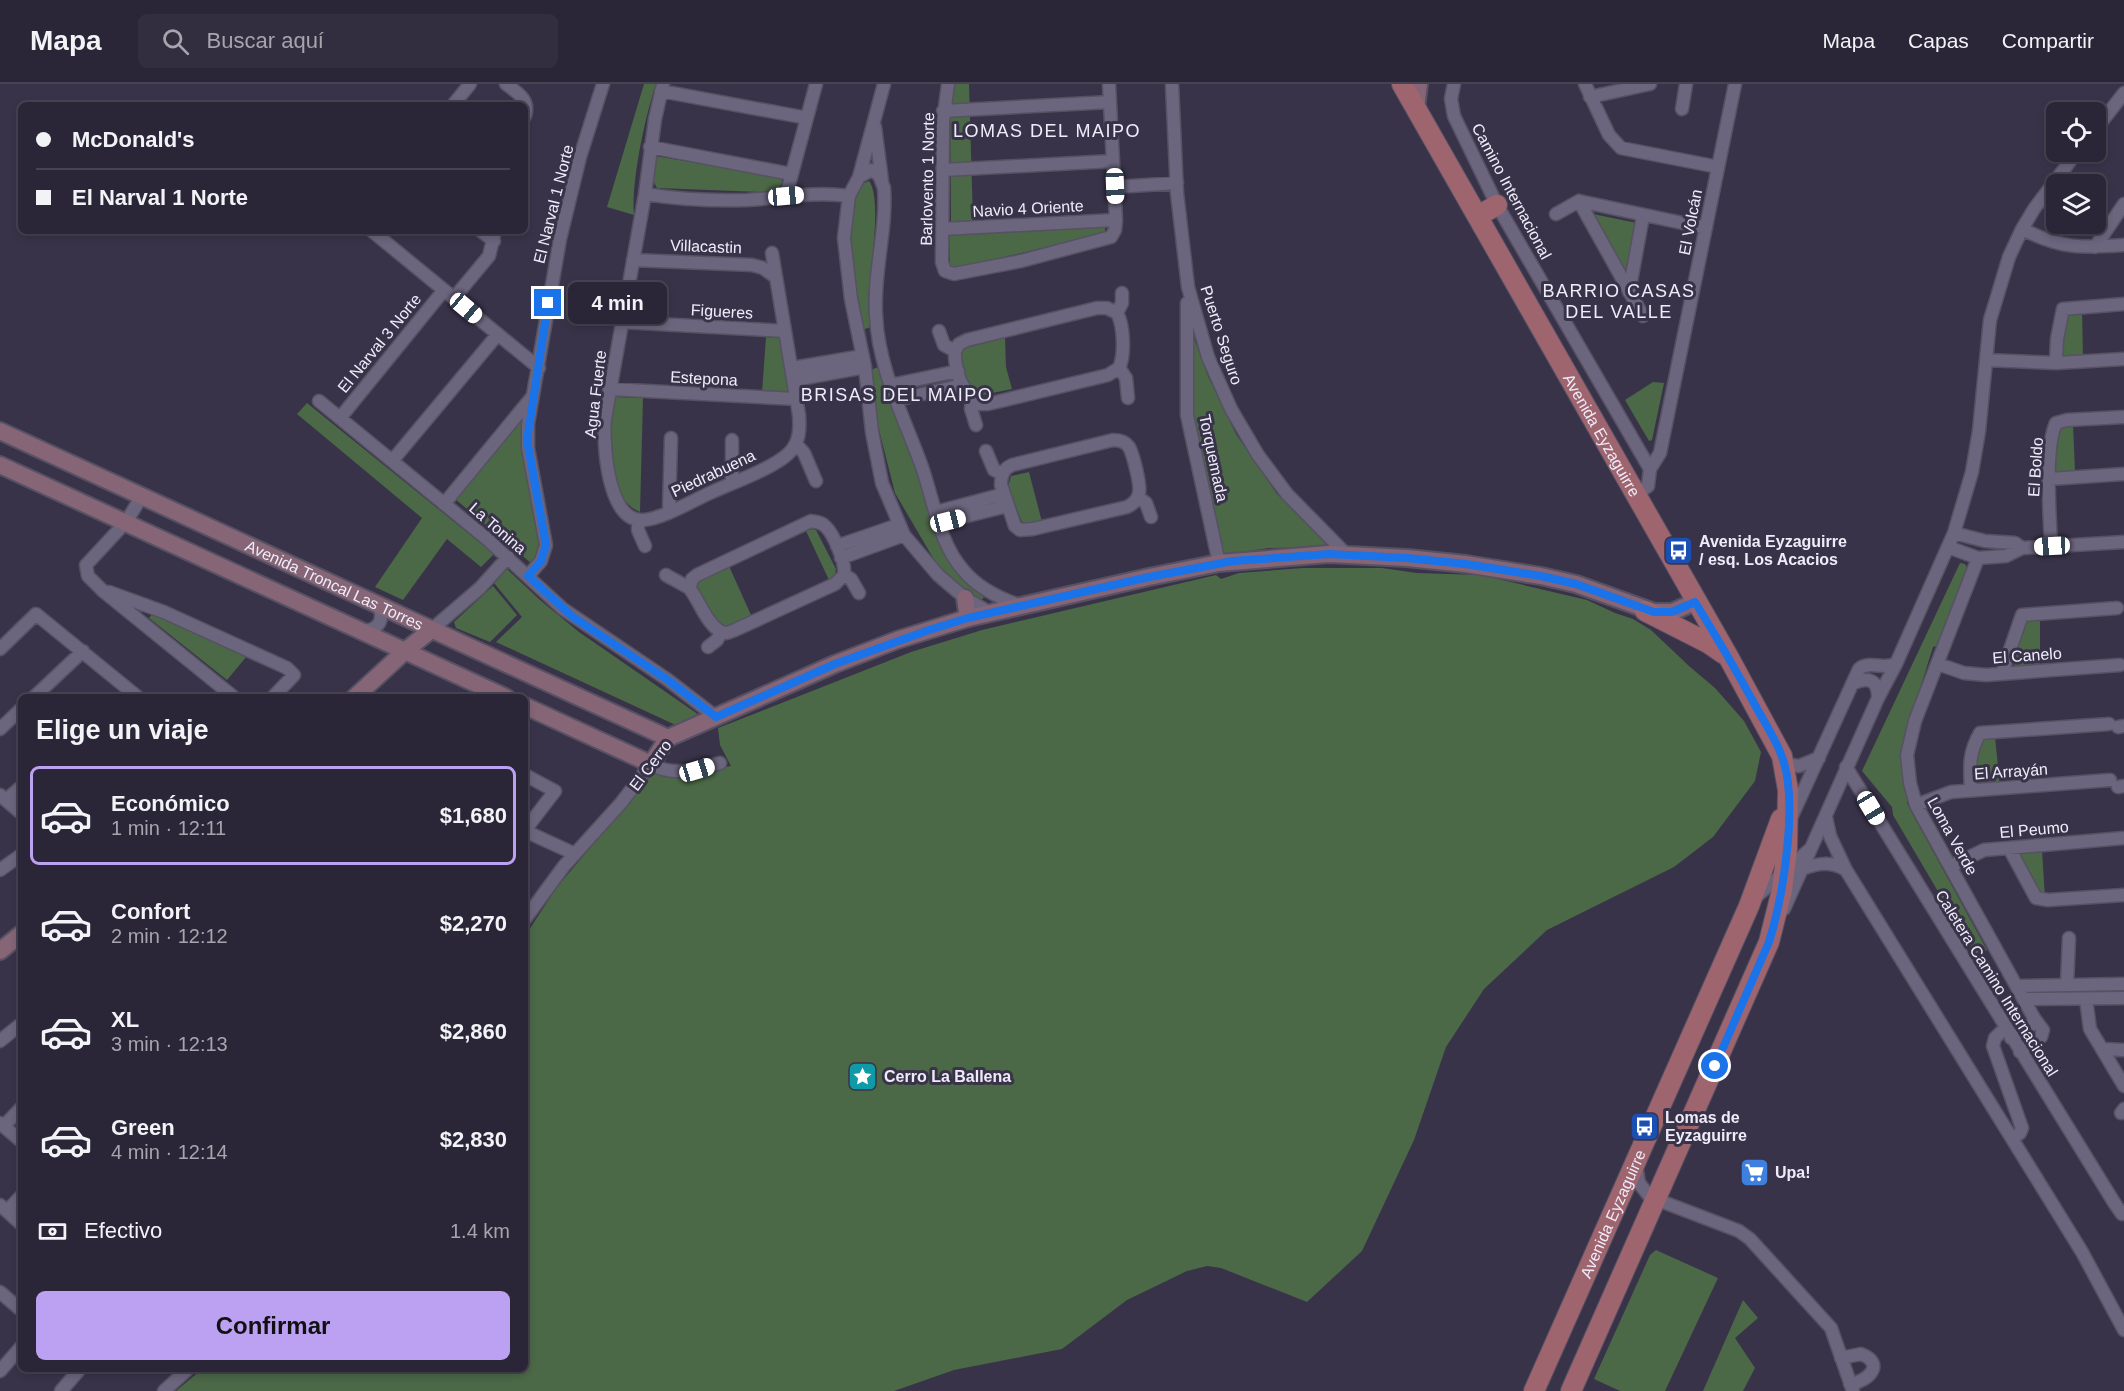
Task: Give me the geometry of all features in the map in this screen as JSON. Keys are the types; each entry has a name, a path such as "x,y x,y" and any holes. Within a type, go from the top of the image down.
{"main road":[{"name":"Avenida Eyzaguirre","path":"1402,84 1770,731 1783,760 1788,790 1788,825 1793,871 1769,942 1574,1385"},
{"path":"1478,216 1497,205"},
{"path":"1645,610 1708,643 1729,658"},
{"name":"Avenida Eyzaguirre","path":"1534,1391 1749,906 1778,830 1788,790"},
{"path":"1701,1015 1709,1012 1719,1013 1729,1021 1731,1029"},
{"path":"1546,1364 1563,1368 1574,1385"}],"street":[{"path":"455,102 470,84"},
{"path":"506,84 525,102"},
{"name":"El Narval 1 Norte","path":"528,576 541,561 546,545 527,440 533,396 562,229 580,157 603,84"},
{"path":"786,196 816,84"},
{"path":"884,84 859,177 849,196 844,224 846,264 864,361 872,432 882,483 901,530 938,575 965,598 990,613"},
{"name":"Barlovento 1 Norte","path":"948,84 943,111 942,262 945,271 958,274 1106,240 1113,235 1116,220"},
{"path":"1109,84 1116,220"},
{"name":"Puerto Seguro","path":"1172,84 1177,183 1188,287 1208,357 1223,393 1258,455 1287,494 1346,554"},
{"path":"1416,108 1420,84"},
{"name":"Camino Internacional","path":"1454,84 1451,99 1454,116 1497,205 1650,469"},
{"path":"1585,84 1609,135 1621,148 1718,167"},
{"path":"1590,98 1650,84"},
{"path":"1682,109 1686,84"},
{"name":"El Volcán","path":"1650,469 1660,453 1735,84"},
{"path":"662,87 807,118"},
{"name":"Agua Fuerte","path":"638,520 632,518 620,507 614,493 608,469 604,429 662,87"},
{"path":"2106,118 2122,100"},
{"path":"943,111 1110,102"},
{"path":"874,119 884,204 875,313 877,335 891,385 952,555 964,572 979,584 1006,601 1022,606"},
{"path":"650,147 791,174"},
{"path":"944,170 1113,161"},
{"name":"Avenida Eyzaguirre","path":"1749,906 1765,887 1793,871 1814,845 1846,768 1896,664 1948,547 1972,472 1979,431 1990,320 2009,257 2022,229 2070,162"},
{"path":"859,177 871,170 879,175 883,182"},
{"path":"1115,186 1177,183"},
{"path":"645,194 745,200 827,193 849,196"},
{"path":"1556,214 1579,201 1706,228"},
{"path":"1579,201 1643,316"},
{"path":"2094,247 2124,204"},
{"path":"1629,292 1643,216"},
{"name":"Navio 4 Oriente","path":"943,229 1116,220"},
{"path":"2022,229 2059,244 2094,247 2124,245"},
{"path":"376,234 538,368"},
{"name":"El Narval 3 Norte","path":"340,418 449,294 486,260 494,236"},
{"path":"772,253 774,276 797,399 800,432 796,444 804,453 816,482"},
{"name":"Villacastin","path":"633,260 752,265 763,268 774,276"},
{"name":"Torquemada","path":"1188,287 1187,416 1219,563"},
{"path":"1117,313 1122,303 1122,293"},
{"path":"2056,363 2057,339 2063,309 2124,304"},
{"path":"1097,308 1107,308 1117,313 1120,320 1123,351 1119,368 1108,375 988,404 972,402 967,396 958,371 955,351 959,344 967,340 1097,308"},
{"name":"Figueres","path":"621,322 785,331"},
{"path":"939,331 944,345 955,351"},
{"path":"392,461 498,334"},
{"path":"1986,360 2056,363 2124,359"},
{"path":"793,374 864,361"},
{"path":"1119,368 1126,378 1128,398"},
{"path":"891,385 958,371"},
{"path":"896,400 963,385"},
{"name":"Estepona","path":"609,389 797,399"},
{"path":"444,504 533,396"},
{"name":"La Tonina","path":"319,401 507,557 573,617 668,680 716,717"},
{"path":"972,402 976,425"},
{"name":"El Boldo","path":"2052,546 2049,479 2056,423 2067,420 2124,417"},
{"name":"Avenida Troncal Las Torres","path":"0,431 668,738"},
{"path":"669,511 671,438"},
{"path":"732,440 732,483"},
{"path":"1139,495 1127,507 1023,530 1017,528 1013,523 1001,485 1003,474 1012,465 1113,440 1123,442 1131,450 1139,495 1146,502 1151,517"},
{"name":"Piedrabuena","path":"638,520 649,519 732,483 779,460 796,444"},
{"path":"986,451 994,470 1003,474"},
{"name":"Avenida Troncal Las Torres","path":"0,465 498,694"},
{"path":"1636,495 1648,486 1650,469"},
{"path":"2049,479 2124,474"},
{"path":"142,496 126,522 86,565 88,576 103,591 229,694"},
{"path":"938,518 1005,500"},
{"path":"638,520 638,530 645,546"},
{"path":"690,588 692,579 697,575 811,521 819,522 827,528 837,546 844,574 851,579 859,593"},
{"path":"837,546 901,530"},
{"path":"841,558 901,530"},
{"path":"1954,533 1985,541 2015,543 2022,548"},
{"path":"1948,547 1978,558 2006,556 2022,548 2124,542"},
{"name":"El Cerro","path":"528,916 549,885 621,803 668,738 865,652 968,618 1168,572 1219,563 1346,554 1435,560 1541,576 1595,590 1645,610 1672,612 1695,602"},
{"path":"358,694 480,588 507,557"},
{"name":"Loma Verde","path":"1978,558 1916,721 1907,755 1910,783 1916,805 2034,1018 2042,1028 2042,1035 2020,1052"},
{"path":"666,575 690,588 714,628 721,632 731,632 835,584 844,574"},
{"path":"103,591 116,593 164,612 287,668 294,675 276,694"},
{"path":"965,598 968,618"},
{"path":"361,630 373,629 379,623 381,615 379,606"},
{"path":"2002,673 2022,615 2117,608"},
{"path":"0,649 36,614 83,651 129,694"},
{"path":"708,647 717,640 721,632"},
{"path":"37,694 83,651"},
{"name":"Avenida Eyzaguirre","path":"1788,825 1859,669 1870,664 1882,668 1896,664"},
{"name":"El Canelo","path":"1938,664 1964,673 2002,673 2120,665"},
{"path":"1852,684 1865,679 1873,681 1877,687 1878,698"},
{"path":"528,707 669,771 686,772 720,763"},
{"path":"0,729 18,712"},
{"path":"1971,790 1969,763 1972,747 1980,734 2117,726"},
{"path":"1783,760 1806,764 1819,758"},
{"name":"Caletera Camino Internacional","path":"1846,768 2008,1033 2120,1210"},
{"path":"528,776 555,790 528,827"},
{"name":"El Arrayán","path":"1916,805 1951,792 2117,784"},
{"path":"18,789 3,798 18,810"},
{"path":"1826,817 1830,836 1846,870 2082,1252 2124,1330"},
{"path":"528,832 575,854"},
{"name":"El Peumo","path":"1951,866 1984,850 2124,838"},
{"name":"Avenida Eyzaguirre","path":"1793,871 1814,845"},
{"path":"2010,848 2036,898 2048,900 2124,895"},
{"path":"0,870 18,857"},
{"path":"1793,871 1826,863 1846,870"},
{"path":"0,951 18,936"},
{"path":"2067,985 2069,938"},
{"path":"2105,984 2108,992 2107,998"},
{"path":"2018,986 2124,984"},
{"path":"2025,999 2124,998"},
{"path":"2086,999 2090,1029 2124,1086"},
{"path":"2012,1138 2020,1133 2022,1128 1993,1046 1995,1038 2029,1027 2034,1018"},
{"path":"0,1041 18,1026"},
{"path":"2103,1048 2124,1050"},
{"path":"18,1111 2,1124 18,1138"},
{"path":"1636,1160 1636,1172 1641,1188 1655,1200 1683,1209 1739,1232 1750,1239 1825,1320 1836,1337 1841,1358 1852,1388 1870,1377 1872,1363 1869,1359 1861,1354 1841,1358"},
{"path":"1668,1173 1670,1194 1683,1209"},
{"path":"2120,1210 2124,1193"},
{"path":"18,1198 3,1208 18,1221"},
{"path":"0,1292 18,1307"},
{"path":"0,1371 18,1350"},
{"path":"61,1391 77,1372"},
{"path":"164,1391 182,1372"}],"green space":[{"path":"644,84 656,84 640,150 634,215 607,207"},
{"path":"954,84 969,84 973,222 951,222 950,105"},
{"path":"655,156 780,177 783,182 777,190 761,192 657,188 653,181"},
{"path":"869,181 875,204 868,303 871,327 862,330 851,267 850,236 857,193 862,184"},
{"path":"1588,213 1637,223 1627,281"},
{"path":"1105,224 1105,233 958,268 950,267 949,234"},
{"path":"2082,310 2083,358 2061,359 2066,314"},
{"path":"1187,319 1208,376 1236,434 1277,494 1332,547 1269,548 1224,555 1192,413"},
{"path":"766,337 780,338 789,394 762,393"},
{"path":"1005,338 1006,367 1012,389 978,396 973,394 957,358 957,350"},
{"path":"878,367 882,369 947,557 975,590 984,597 979,603 936,563 895,493 876,418 870,377 873,369"},
{"path":"1653,382 1664,383 1652,440 1649,441 1625,400"},
{"path":"615,397 643,398 640,512 628,504 614,477 611,461 611,426"},
{"path":"307,403 494,554 481,567 447,539 403,600 375,587 422,518 297,414"},
{"path":"523,413 522,449 538,538 538,556 531,563 454,498"},
{"path":"2073,425 2075,471 2054,474 2058,428"},
{"path":"1029,472 1042,522 1026,525 1022,522 1008,487 1011,476"},
{"path":"816,530 836,569 835,576 829,580 806,531"},
{"path":"1960,563 1965,564 1967,568 1937,646 1933,647 1903,744 1904,771 1907,803 1987,950 1976,956 1893,815 1892,807 1862,771"},
{"path":"729,566 751,615 728,626 720,624 695,589 699,580"},
{"path":"1303,568 1382,568 1417,573 1481,575 1587,600 1633,619 1651,630 1715,688 1744,721 1761,752 1755,781 1713,837 1674,867 1547,930 1484,989 1446,1047 1414,1140 1362,1251 1307,1302 1221,1268 1207,1266 1187,1271 1127,1300 1062,1349 954,1370 894,1391 176,1391 199,1372 528,1372 528,931 557,887 648,779 650,772 665,777 731,766 720,745 718,728 911,652 982,630 1216,575 1221,579 1239,573"},
{"path":"507,569 579,632 702,717 680,727 496,642 522,617 494,583"},
{"path":"493,586 517,615 490,642 456,628 454,622"},
{"path":"153,613 247,656 227,680 149,618"},
{"path":"2024,619 2040,619 2040,665 2016,667 2009,659"},
{"path":"1985,737 1995,737 2000,786 1981,788 1973,782 1977,747"},
{"path":"2042,850 2045,898 2042,897 2018,857 2020,851"},
{"path":"1656,1250 1718,1278 1665,1391 1620,1391 1594,1379 1650,1255"},
{"path":"1743,1300 1758,1318 1735,1338 1755,1368 1743,1391 1703,1391"}],"place":[{"name":"Avenida Eyzaguirre / esq. Los Acacios","path":"1678,550"},
{"name":"Cerro La Ballena","path":"863,1076"},
{"name":"Lomas de Eyzaguirre","path":"1644,1126"},
{"name":"Upa!","path":"1754,1172"}],"district":[{"name":"LOMAS DEL MAIPO","path":"1047,131"},
{"name":"BARRIO CASAS DEL VALLE","path":"1619,301"},
{"name":"BRISAS DEL MAIPO","path":"897,395"}],"route":[{"path":"548,303 527,440 546,545 541,561 528,576 573,617 668,680 716,717 835,664 881,646 968,618 1188,568 1233,561 1329,554 1407,558 1466,564 1541,576 1576,584 1654,612 1681,610 1695,602 1770,731 1782,756 1788,790 1785,872 1779,907 1769,942 1715,1066"}]}
